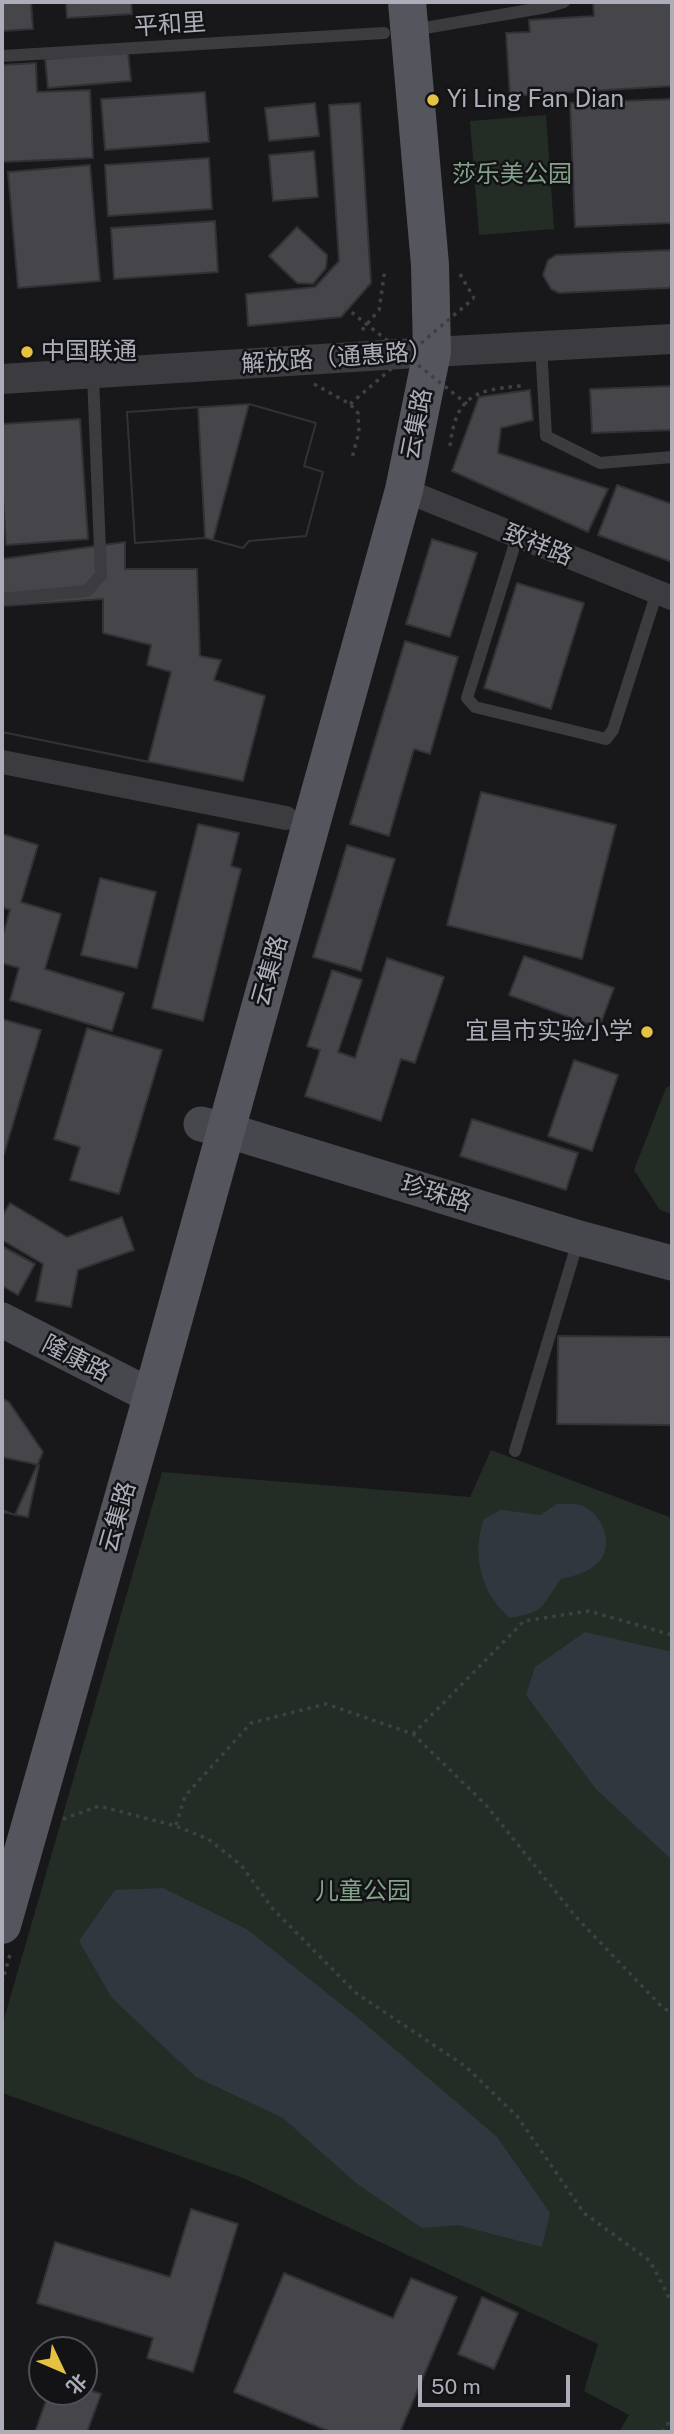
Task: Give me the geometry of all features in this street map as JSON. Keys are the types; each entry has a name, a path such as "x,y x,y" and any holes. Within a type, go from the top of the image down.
{"main road":[{"name":"云集路","path":"2,1926 15,1843 216,1116 404,490 415,353 404,264 395,17"},
{"name":"云集路","path":"216,1116 286,818 415,353"},
{"name":"珍珠路","path":"216,1116 579,1238 672,1263"},
{"name":"珍珠路","path":"216,1116 672,1241"},
{"name":"隆康路","path":"2,1320 138,1402"},
{"name":"隆康路","path":"2,1344 138,1402"}],"street":[{"name":"解放路（通惠路）","path":"2,379 672,339"},
{"name":"致祥路","path":"404,490 665,596"},
{"path":"2,762 286,818"}],"lane":[{"name":"平和里","path":"2,57 395,17 547,7 564,2"},
{"path":"541,345 546,436 600,463 672,457"},
{"path":"2,599 87,591 101,575 93,375"},
{"path":"517,537 467,698 475,707 606,739 613,730 665,596"},
{"path":"515,1451 579,1238"}],"path":[{"path":"350,404 415,353 474,298 456,266"},
{"path":"360,332 368,325 382,302 385,269"},
{"path":"345,307 368,325 415,353 467,404"},
{"path":"310,382 350,404 358,413 360,421 352,458"},
{"path":"450,446 453,421 474,396 484,391 521,386"},
{"path":"413,1734 524,1621 589,1611 672,1635"},
{"path":"176,1826 185,1796 251,1723 327,1704 413,1734 486,1805 576,1917 663,2008 672,2012"},
{"path":"15,1843 99,1806 176,1826 208,1839 241,1865 272,1908 356,1993 465,2066 517,2116 584,2213 650,2261 672,2304"},
{"path":"662,2432 672,2417"}],"green space":[{"name":"莎乐美公园","path":"546,115 554,229 479,235 470,121"},
{"path":"672,1085 672,1214 660,1210 634,1170 666,1088"},
{"name":"儿童公园","path":"491,1450 672,1518 672,2432 619,2432 629,2415 584,2391 598,2344 243,2178 2,2093 2,2026 162,1472 470,1497"}],"shaded area":[{"path":"557,1504 582,1506 592,1512 605,1533 605,1550 597,1564 589,1570 561,1579 538,1610 510,1618 492,1597 481,1573 478,1546 484,1519 501,1510 541,1515"},
{"path":"585,1632 672,1652 672,1860 596,1789 526,1695 535,1667"},
{"path":"163,1888 248,1930 357,2017 497,2137 550,2213 542,2247 458,2225 422,2228 356,2183 283,2118 196,2077 112,1998 79,1941 115,1890"}],"building":[{"path":"2,2 31,2 33,29 2,31"},
{"path":"66,2 131,2 132,14 67,18"},
{"path":"593,2 672,2 672,86 510,96 506,33 530,32 529,20 594,16"},
{"path":"128,52 131,81 48,88 45,59"},
{"path":"36,63 37,92 90,90 93,158 2,162 2,65"},
{"path":"205,92 209,142 105,150 101,99"},
{"path":"672,99 672,223 575,227 570,103"},
{"path":"315,103 319,136 269,141 265,108"},
{"path":"360,103 371,283 341,317 248,326 246,294 315,287 339,261 329,105"},
{"path":"314,151 318,197 273,201 269,155"},
{"path":"209,158 212,209 108,216 105,165"},
{"path":"90,165 100,281 18,288 8,172"},
{"path":"215,221 218,272 114,279 111,228"},
{"path":"297,227 327,255 326,268 313,284 297,283 269,256"},
{"path":"670,250 672,286 668,288 559,293 551,289 543,275 548,260 556,255"},
{"path":"672,386 672,430 592,433 590,389"},
{"path":"530,390 533,420 501,428 498,453 608,489 588,532 452,471 479,397"},
{"path":"249,404 316,423 304,466 323,472 306,536 249,541 243,548 205,538 135,543 127,412"},
{"path":"249,404 316,423 304,466 323,472 306,536 249,541 243,548 213,540"},
{"path":"198,407 205,538 135,543 127,412"},
{"path":"80,419 88,539 6,545 2,424"},
{"path":"617,485 672,504 672,562 598,535"},
{"path":"432,539 477,553 450,637 406,624"},
{"path":"125,542 125,569 197,569 200,656 221,660 214,680 265,696 243,781 2,732 2,559"},
{"path":"517,583 584,603 551,709 484,688"},
{"path":"103,599 103,633 151,645 147,665 171,672 148,762 2,732 2,606"},
{"path":"405,641 458,657 430,754 414,749 389,836 350,824"},
{"path":"481,792 616,825 582,959 447,925"},
{"path":"198,824 239,833 231,866 241,869 203,1021 152,1008"},
{"path":"2,834 38,845 21,902 61,914 45,969 124,993 112,1031 10,1000 19,968 2,963 2,938 10,910 2,907"},
{"path":"347,845 395,859 361,971 313,957"},
{"path":"100,878 156,892 137,968 81,955"},
{"path":"524,956 614,988 599,1028 509,995"},
{"path":"387,958 444,977 415,1063 401,1059 381,1121 305,1096 320,1050 307,1046 332,970 362,980 338,1052 355,1058"},
{"path":"2,1019 41,1030 4,1154 2,1153"},
{"path":"87,1028 162,1050 119,1194 70,1180 80,1147 54,1139"},
{"path":"574,1060 618,1075 592,1151 548,1136"},
{"path":"472,1119 578,1153 566,1190 460,1156"},
{"path":"10,1203 67,1237 122,1217 134,1250 78,1270 71,1307 36,1301 43,1264 2,1240 2,1216"},
{"path":"2,1246 35,1264 18,1295 2,1286"},
{"path":"558,1336 672,1337 672,1425 557,1424"},
{"path":"2,1398 9,1402 43,1452 15,1515 2,1510"},
{"path":"2,1457 39,1465 28,1517 2,1512"},
{"path":"191,2209 238,2224 193,2372 147,2358 153,2338 37,2303 55,2242 170,2277"},
{"path":"284,2273 393,2318 411,2278 457,2297 400,2432 331,2432 234,2392"},
{"path":"482,2297 518,2313 494,2369 458,2354"},
{"path":"44,2406 97,2406 87,2432 35,2432"}],"place":[{"name":"Yi Ling Fan Dian","path":"433,100"},
{"name":"中国联通","path":"27,352"},
{"name":"宜昌市实验小学","path":"647,1032"}]}
